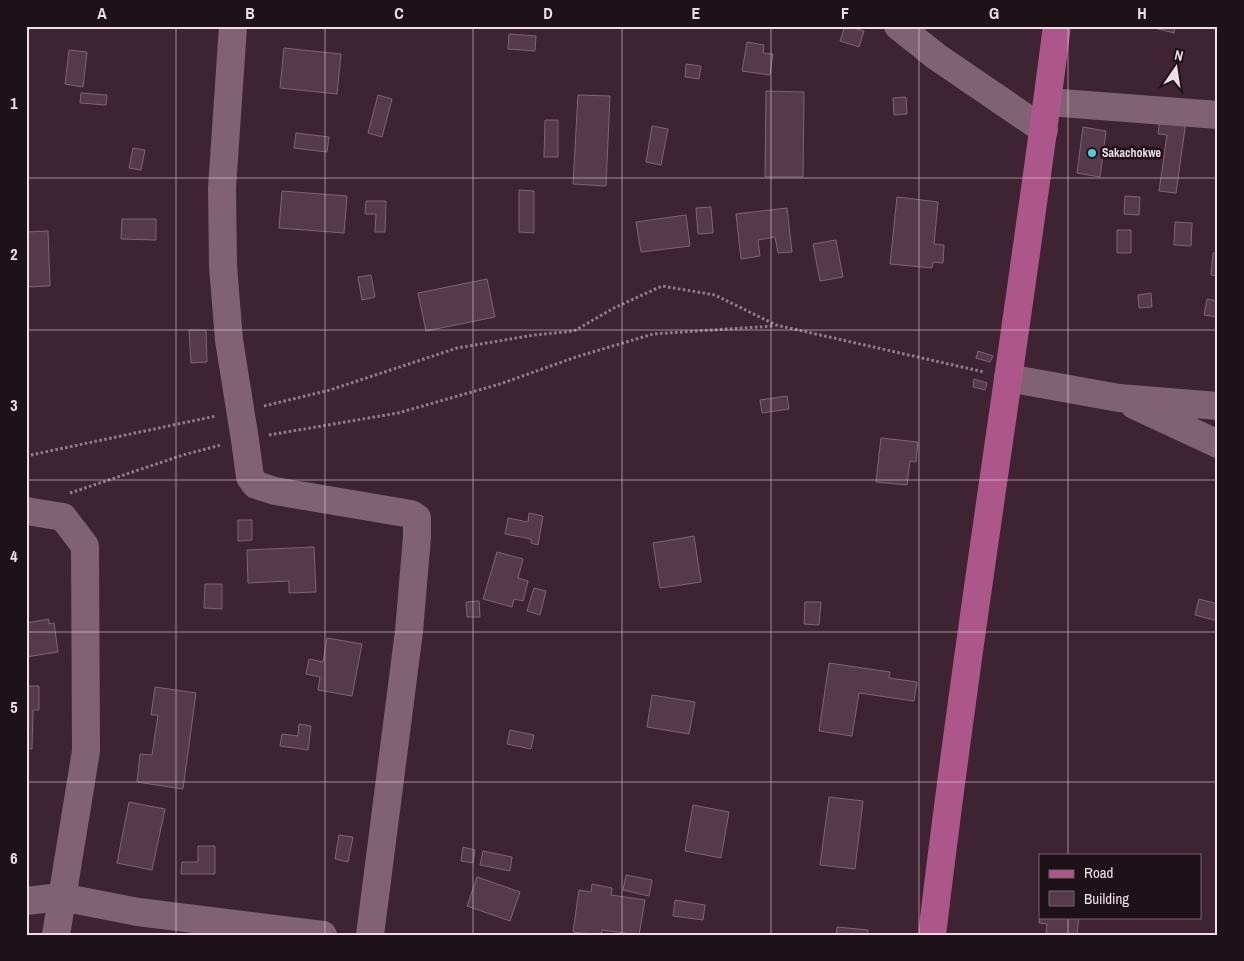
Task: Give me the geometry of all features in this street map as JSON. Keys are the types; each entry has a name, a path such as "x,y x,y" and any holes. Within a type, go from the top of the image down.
{"main road":[{"path":"932,935 970,638 1048,102 1053,27"}],"street":[{"path":"233,26 222,198 223,266 229,340 250,477 256,485 275,491 411,514 417,518 418,537 409,631 370,935"},
{"path":"898,26 937,57 1044,130"},
{"path":"1048,102 1218,115"},
{"path":"1008,378 1119,398 1218,406"},
{"path":"1119,398 1218,444"},
{"path":"26,511 63,517 84,546 86,751 56,935"},
{"path":"26,901 62,897 138,912 323,935"}],"path":[{"path":"26,456 330,390 457,348 534,335 574,331 614,308 662,286 715,295 776,326 1008,378"},
{"path":"61,496 182,455 245,440 398,413 500,384 576,357 653,334 776,326"}],"building":[{"path":"845,26 864,31 859,47 840,41"},
{"path":"1147,26 1175,26 1174,33"},
{"path":"509,34 536,36 535,51 508,49"},
{"path":"747,42 764,45 763,53 773,54 770,75 742,71"},
{"path":"284,48 341,54 337,94 280,88"},
{"path":"69,50 87,52 83,87 65,84"},
{"path":"686,64 701,66 699,79 685,77"},
{"path":"766,91 804,92 803,177 765,177"},
{"path":"81,93 107,95 106,105 80,103"},
{"path":"378,95 392,99 382,137 368,133"},
{"path":"578,95 610,96 606,186 573,184"},
{"path":"906,97 907,114 894,115 893,98"},
{"path":"1160,117 1186,121 1176,193 1159,191 1167,135 1158,134"},
{"path":"545,120 558,120 558,157 544,157"},
{"path":"652,126 668,129 661,165 646,162"},
{"path":"1083,127 1106,131 1100,177 1077,173"},
{"path":"296,133 329,137 327,152 294,148"},
{"path":"133,148 145,150 141,170 129,168"},
{"path":"519,190 534,191 534,233 519,232"},
{"path":"282,191 347,196 344,233 279,228"},
{"path":"1125,196 1140,197 1139,215 1124,214"},
{"path":"897,197 938,202 934,244 944,245 943,263 933,262 932,268 890,264"},
{"path":"366,201 386,201 385,232 375,232 376,214 365,214"},
{"path":"711,207 713,233 698,234 696,208"},
{"path":"787,208 792,252 778,253 775,237 758,240 760,256 741,259 736,214"},
{"path":"686,215 690,246 641,252 636,222"},
{"path":"122,219 156,219 156,240 121,239"},
{"path":"1175,222 1192,223 1191,246 1174,245"},
{"path":"1117,230 1131,230 1131,253 1117,253"},
{"path":"48,231 50,286 26,287 26,232"},
{"path":"836,240 843,277 820,281 813,244"},
{"path":"1213,253 1218,253 1218,276 1211,275"},
{"path":"371,275 375,297 362,300 358,277"},
{"path":"487,279 495,317 426,331 418,293"},
{"path":"1151,293 1152,307 1139,308 1138,295"},
{"path":"1207,299 1218,301 1218,317 1204,315"},
{"path":"189,330 206,330 207,362 191,363"},
{"path":"978,351 993,356 990,362 976,358"},
{"path":"974,379 987,383 985,390 973,387"},
{"path":"787,396 789,409 762,413 760,400"},
{"path":"881,438 918,442 916,462 910,461 907,485 876,482"},
{"path":"529,513 543,516 538,545 531,543 531,539 505,534 508,518 528,522"},
{"path":"238,520 252,520 252,540 238,541"},
{"path":"694,536 701,582 660,588 653,543"},
{"path":"314,547 316,592 289,593 289,581 248,583 247,550"},
{"path":"497,552 523,559 518,578 528,581 523,601 514,599 512,607 483,599"},
{"path":"205,584 222,584 222,609 204,608"},
{"path":"534,588 546,591 540,615 527,611"},
{"path":"1199,599 1218,604 1218,621 1195,615"},
{"path":"479,601 480,617 467,617 466,602"},
{"path":"805,602 821,602 819,625 804,624"},
{"path":"49,619 49,624 54,623 58,652 26,657 26,623"},
{"path":"327,638 362,644 352,696 318,690 320,677 306,674 309,659 323,662"},
{"path":"829,663 890,672 889,678 917,682 914,701 859,693 852,736 819,731"},
{"path":"26,686 39,686 39,710 33,710 32,749 26,748"},
{"path":"155,687 196,693 183,789 137,782 140,754 152,755 158,715 151,715"},
{"path":"652,695 695,702 689,734 647,727"},
{"path":"299,724 311,726 308,750 280,746 282,734 298,736"},
{"path":"510,730 534,735 531,749 507,744"},
{"path":"829,797 863,801 855,869 820,865"},
{"path":"129,802 165,809 152,870 117,863"},
{"path":"693,805 729,812 721,858 685,851"},
{"path":"339,835 353,837 348,862 335,859"},
{"path":"198,846 215,846 215,874 181,874 182,862 198,862"},
{"path":"463,847 475,850 473,863 461,861"},
{"path":"483,851 512,857 510,871 480,865"},
{"path":"626,875 652,880 649,896 623,890"},
{"path":"477,877 520,892 510,921 467,906"},
{"path":"592,884 612,888 611,895 645,900 639,935 602,930 601,935 573,932 579,890 591,892"},
{"path":"675,900 705,905 703,920 673,916"},
{"path":"1040,918 1079,918 1077,935 1046,935 1047,924 1039,923"},
{"path":"837,927 868,930 867,935 836,935"}],"place":[{"name":"Sakachokwe","path":"1092,153"}]}
